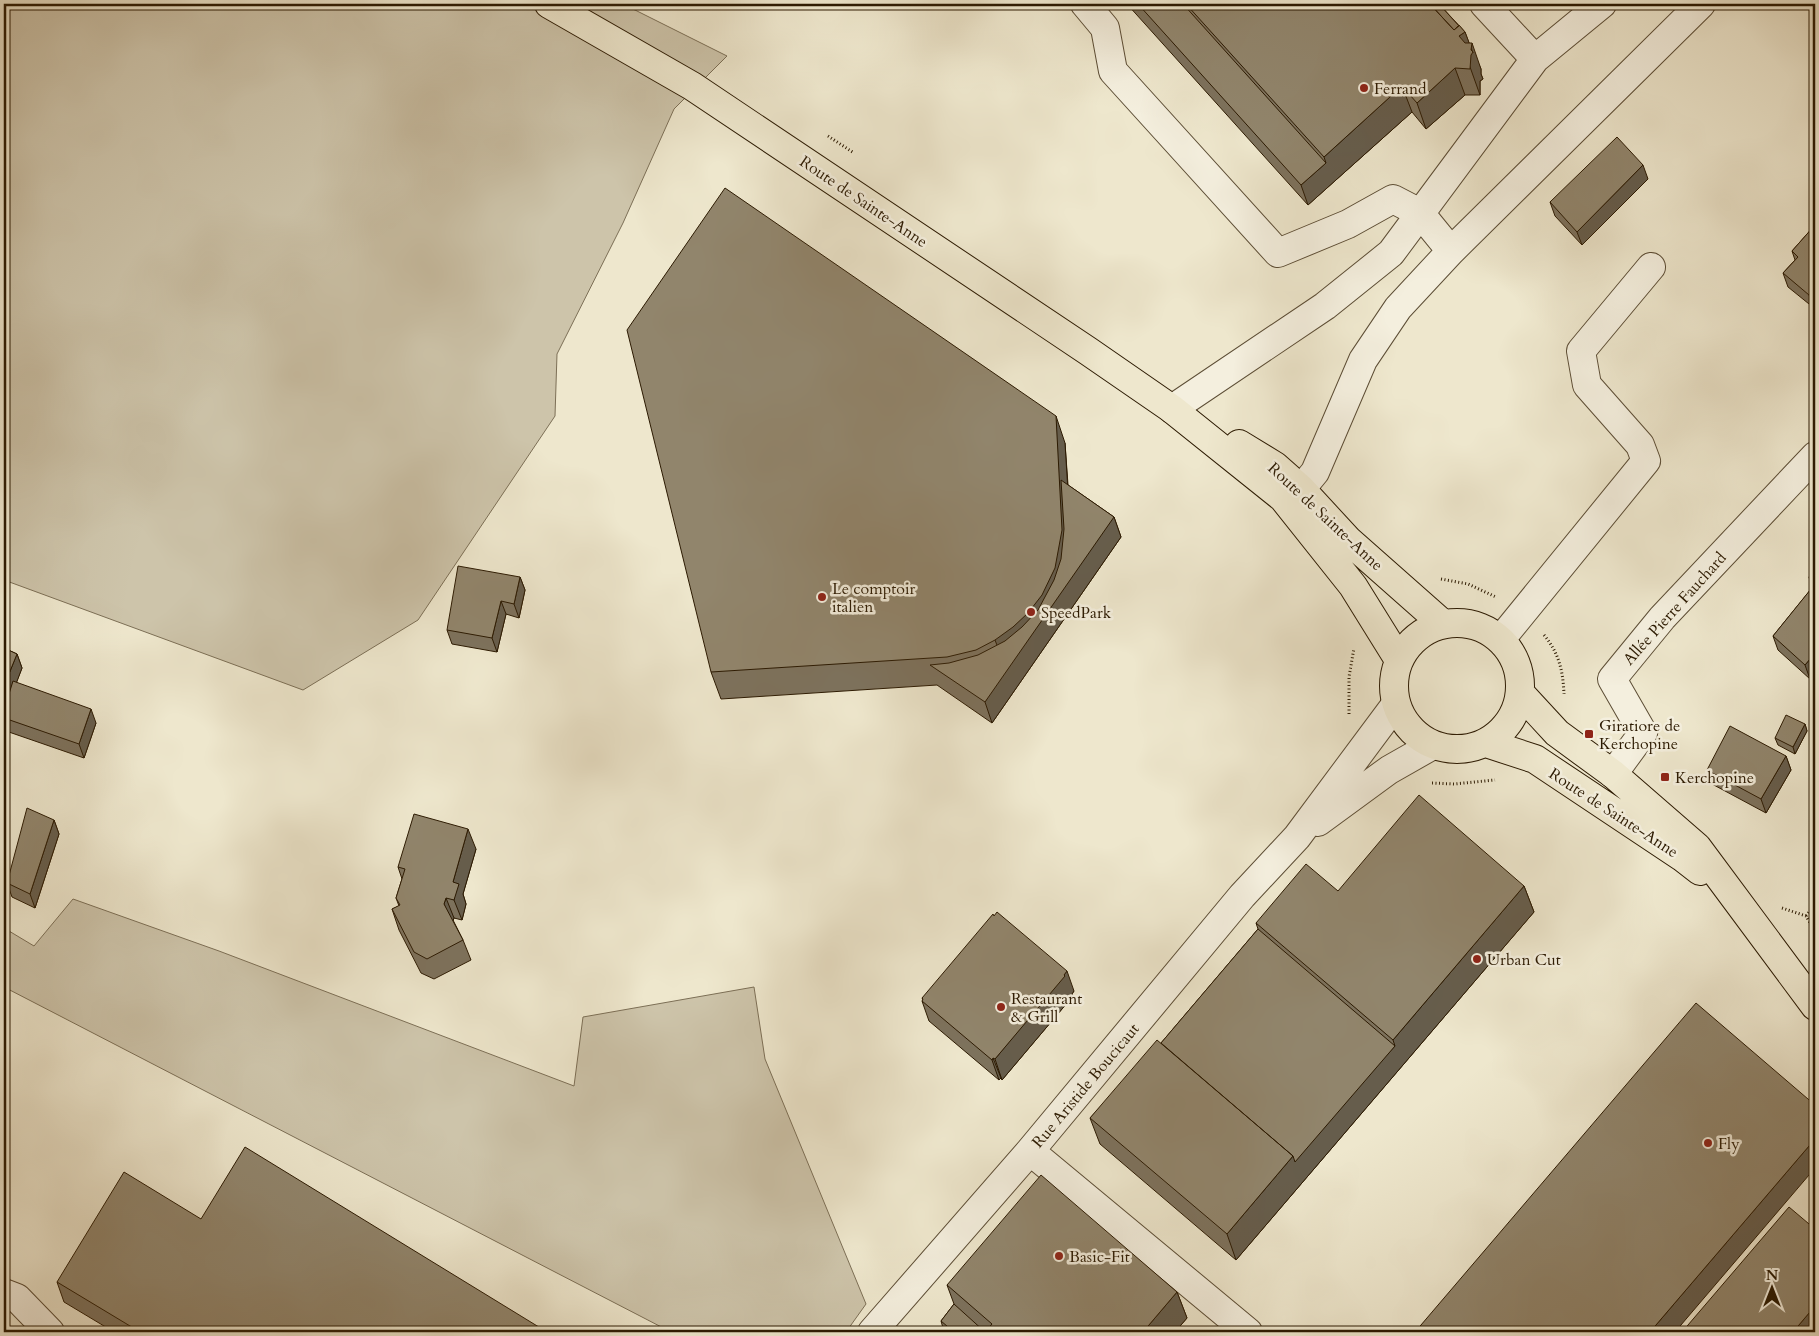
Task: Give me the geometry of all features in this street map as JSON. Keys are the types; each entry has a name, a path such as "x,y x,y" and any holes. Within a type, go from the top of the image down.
{"main road":[{"name":"Route de Sainte-Anne","path":"550,4 692,86 1172,409 1283,498 1353,586 1399,660"},
{"name":"Route de Sainte-Anne","path":"1172,409 1239,444 1275,466 1301,489 1348,540 1443,624"},
{"path":"1464,623 1485,629 1501,638 1514,657 1520,675 1521,694 1515,714 1503,731 1486,743 1469,749 1450,750 1433,745 1416,735 1404,721 1396,704 1393,682 1399,660 1410,644 1425,632 1443,624 1464,623"},
{"name":"Route de Sainte-Anne","path":"1521,694 1557,733 1613,774 1697,846 1732,896 1815,1006"},
{"name":"Route de Sainte-Anne","path":"1486,743 1535,759 1682,857 1732,896"}],"street":[{"path":"1085,4 1105,28 1114,71 1278,253 1348,224 1392,199 1420,213 1451,250"},
{"path":"1484,4 1535,59"},
{"path":"1172,409 1325,306 1391,253 1535,59 1602,4"},
{"path":"1301,489 1315,472 1363,360 1398,308 1451,250 1701,4"},
{"path":"1501,638 1646,462 1640,445 1587,385 1581,351 1651,267"},
{"name":"Allée Pierre Fauchard","path":"1613,774 1643,733 1612,679 1662,618 1815,456"},
{"name":"Rue Aristide Boucicaut","path":"872,1332 1030,1151 1242,896 1296,837 1396,704"},
{"name":"Rue Aristide Boucicaut","path":"1296,837 1389,770 1433,745"},
{"path":"1030,1151 1248,1332"},
{"path":"4,1292 17,1298 50,1332"}],"path":[{"path":"1438,578 1468,584 1492,594"},
{"path":"1349,719 1349,678 1355,643"},
{"path":"1428,782 1454,784 1493,781 1500,778"},
{"path":"1806,916 1815,904"}],"shaded area":[{"path":"4,4 623,4 727,56 674,109 623,223 557,354 555,416 418,620 303,690 4,580"},
{"path":"73,899 219,951 574,1086 583,1017 754,987 765,1059 866,1304 846,1332 671,1332 4,987 4,928 34,946"}],"building":[{"path":"1138,4 1183,4 1326,163 1301,185"},
{"name":"Ferrand","path":"1186,4 1430,4 1454,30 1459,25 1465,32 1459,36 1465,43 1472,43 1471,50 1473,52 1470,69 1455,68 1417,103 1402,86 1324,157"},
{"path":"1430,4 1439,4 1459,26 1454,30"},
{"path":"1617,137 1643,165 1577,232 1550,202"},
{"path":"725,188 1056,416 1062,530 1055,568 1042,595 1028,613 995,640 976,650 947,657 711,672 627,330"},
{"path":"1815,225 1815,288 1809,295 1783,273 1798,257 1792,251"},
{"path":"1061,480 1114,517 985,702 930,665 949,663 978,655 1005,641 1038,610 1054,580 1061,559 1064,529"},
{"path":"458,566 520,577 514,604 501,601 492,638 447,630"},
{"path":"1815,570 1815,584 1809,577"},
{"path":"1815,584 1815,653 1805,665 1773,636"},
{"path":"4,648 17,654 4,686"},
{"path":"13,681 91,709 79,744 4,718 4,710"},
{"path":"1786,715 1805,724 1793,747 1775,738"},
{"path":"1730,726 1786,756 1761,799 1707,770"},
{"path":"1419,795 1524,886 1393,1040 1256,923 1306,864 1338,891"},
{"path":"27,808 54,820 30,894 7,883"},
{"path":"414,814 468,829 453,882 459,884 454,900 446,898 444,904 463,940 427,959 414,952 392,909 400,905 396,898 405,869 398,867"},
{"name":"Restaurant & Grill","path":"997,912 1067,971 1065,976 995,1059 993,1058 992,1060 922,1001 922,998 993,914 994,916"},
{"path":"1258,929 1395,1046 1295,1162 1293,1156 1161,1043"},
{"path":"1696,1003 1815,1105 1815,1139 1650,1332 1415,1332"},
{"path":"1157,1040 1293,1156 1227,1234 1090,1118"},
{"path":"245,1147 547,1332 140,1332 57,1282 124,1172 201,1219"},
{"name":"Basic-Fit","path":"1041,1175 1177,1292 1143,1332 985,1332 992,1324 947,1285"},
{"path":"1789,1207 1815,1229 1815,1249 1813,1251 1815,1253 1815,1306 1793,1332 1682,1332"},
{"path":"954,1304 985,1332 954,1332 941,1321"}],"place":[{"name":"Ferrand","path":"1364,88"},
{"name":"Le comptoir italien","path":"822,597"},
{"name":"SpeedPark","path":"1031,612"},
{"name":"Giratiore de Kerchopine","path":"1589,734"},
{"name":"Kerchopine","path":"1665,777"},
{"name":"Urban Cut","path":"1477,959"},
{"name":"Restaurant & Grill","path":"1001,1007"},
{"name":"Fly","path":"1708,1143"},
{"name":"Basic-Fit","path":"1059,1256"}]}
